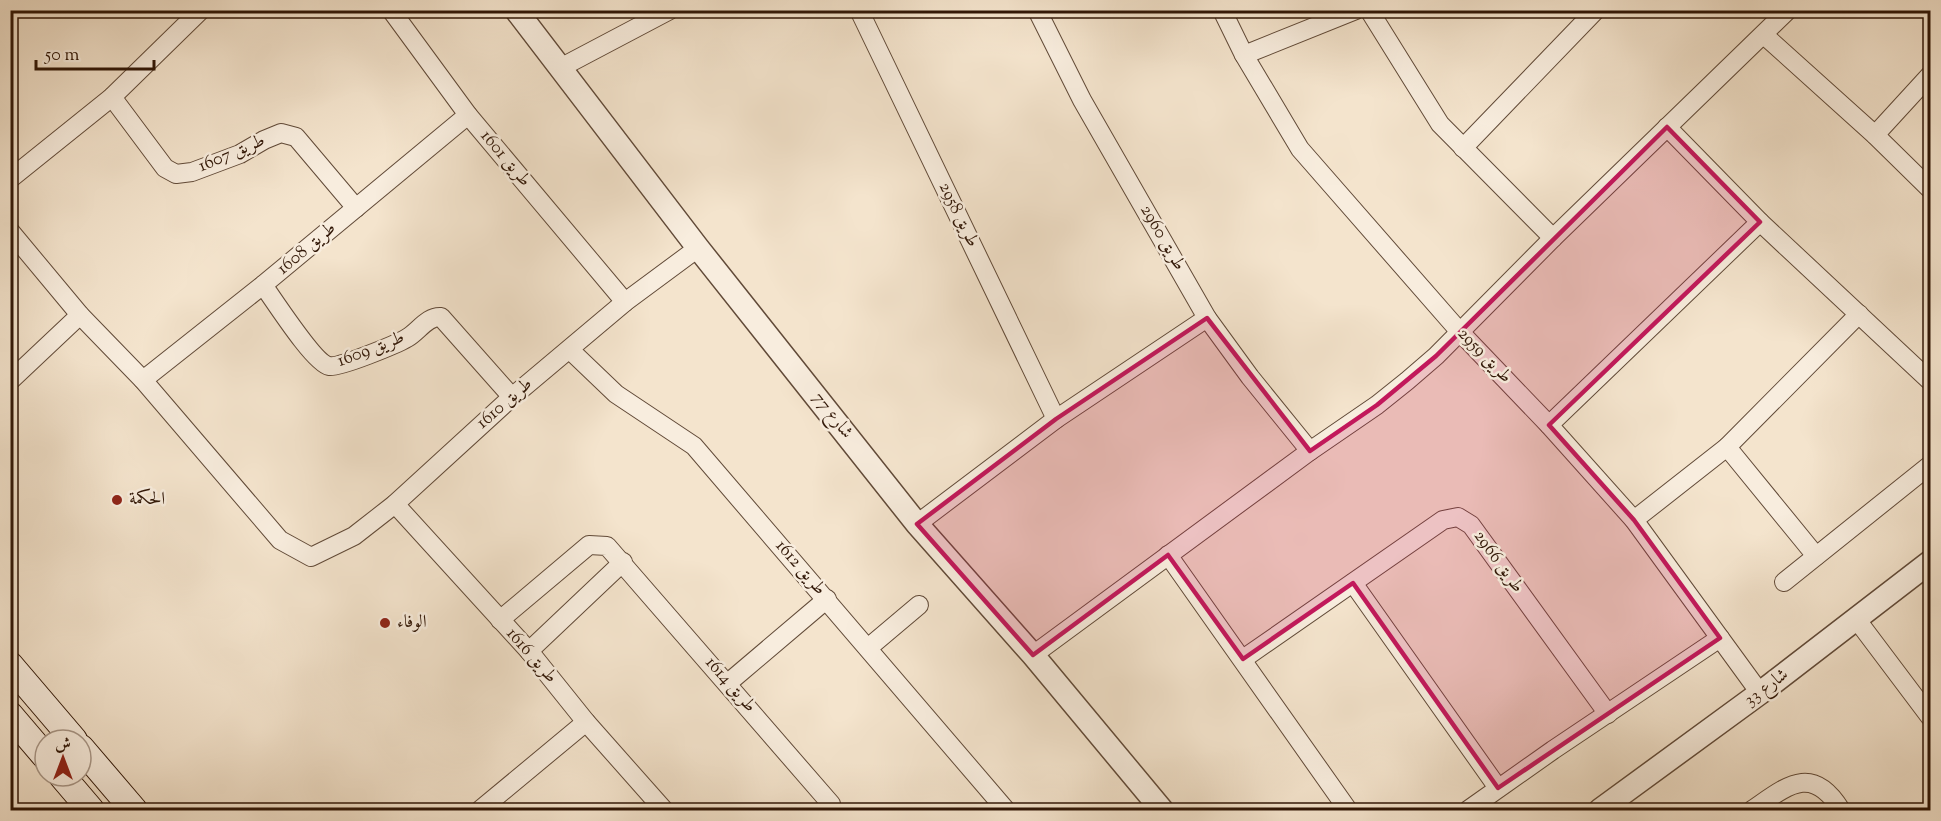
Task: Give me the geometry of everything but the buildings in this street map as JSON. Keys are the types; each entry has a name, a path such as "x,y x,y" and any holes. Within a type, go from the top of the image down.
{"main road":[{"path":"10,665 64,728"},
{"path":"10,715 33,742"},
{"path":"93,762 134,810"},
{"path":"72,788 91,810"}],"street":[{"path":"10,179 112,97 201,10"},
{"name":"طريق 1601","path":"391,10 468,115 625,302"},
{"name":"شارع 77","path":"516,10 698,248 917,524 1033,655 1162,810"},
{"path":"560,68 670,10"},
{"name":"طريق 2958","path":"860,10 1056,419"},
{"name":"طريق 2960","path":"1037,10 1082,100 1207,318 1310,451"},
{"name":"طريق 2959","path":"1222,10 1244,56 1300,149 1460,332 1549,424 1634,520 1760,693"},
{"path":"1244,56 1356,10"},
{"path":"1369,10 1440,124 1553,238"},
{"path":"1463,148 1596,10"},
{"path":"1033,655 1310,451 1377,405 1422,369 1788,10"},
{"path":"1764,35 1875,135 1930,189"},
{"path":"1875,135 1930,75"},
{"name":"طريق 1607","path":"112,97 165,168 176,174 192,172 240,154 281,133 297,137 356,208"},
{"name":"طريق 1608","path":"143,380 263,285 468,115"},
{"path":"1667,127 1761,222 1930,381"},
{"path":"1549,424 1761,222"},
{"path":"10,231 81,315 143,380"},
{"name":"طريق 1610","path":"143,380 280,540 311,557 354,536 395,504 512,397 625,302 698,248"},
{"name":"طريق 1609","path":"263,285 316,358 329,366 348,363 407,338 433,317 441,317 512,397"},
{"path":"1634,520 1726,447 1859,314"},
{"path":"10,381 81,315"},
{"path":"917,524 1056,419 1207,318"},
{"name":"طريق 1612","path":"570,350 616,394 694,446 1006,810"},
{"path":"1726,447 1816,556"},
{"path":"1784,582 1930,465"},
{"name":"طريق 1616","path":"395,504 528,651 586,722 664,810"},
{"name":"طريق 2966","path":"1242,659 1443,520 1458,517 1465,520 1608,714"},
{"name":"طريق 1614","path":"500,620 589,545 608,546 831,804 832,810"},
{"path":"1168,555 1348,810"},
{"path":"528,651 623,562"},
{"name":"شارع 33","path":"1600,810 1760,693 1930,562"},
{"path":"1353,583 1498,788"},
{"path":"728,683 826,599"},
{"path":"868,648 919,605"},
{"path":"1857,620 1930,717"},
{"path":"1468,810 1720,638"},
{"path":"480,810 586,722"},
{"path":"1752,810 1787,786 1798,783 1822,787 1832,795 1841,810"}],"highlighted area":[{"path":"1667,127 1760,222 1549,425 1634,520 1720,638 1498,788 1353,583 1243,659 1168,555 1033,655 917,524 1056,419 1207,318 1310,451 1377,405 1436,356"}],"place":[{"name":"الحكمة","path":"117,500"},
{"name":"الوفاء","path":"385,623"}]}
